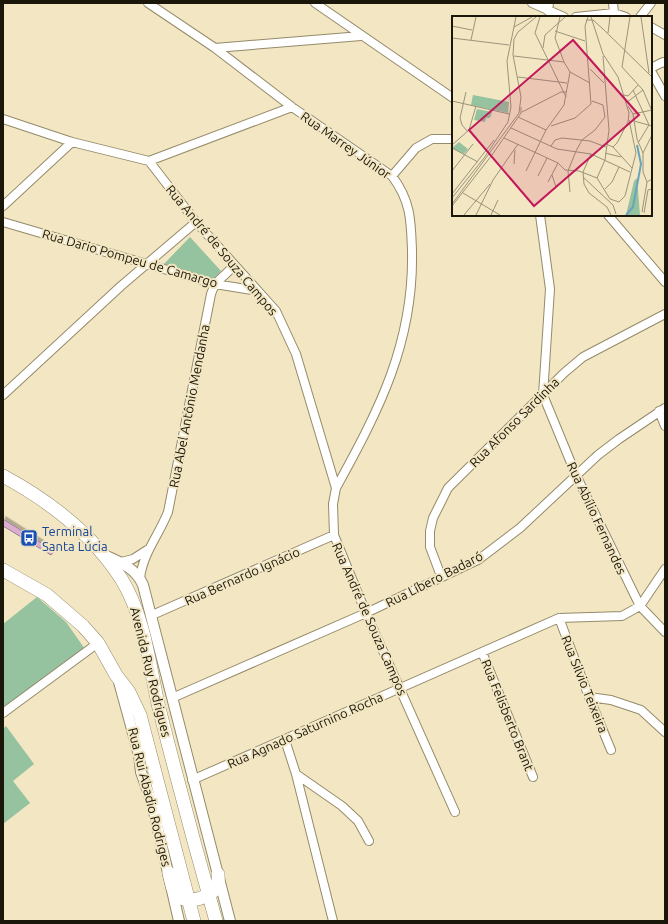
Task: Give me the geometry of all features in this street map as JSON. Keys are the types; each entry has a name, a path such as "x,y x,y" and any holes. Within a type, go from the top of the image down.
{"main road":[{"name":"Avenida Ruy Rodrigues","path":"3,476 43,499 88,537 103,554 130,594 140,622 159,706 208,896 216,921"},
{"name":"Avenida Ruy Rodrigues","path":"3,570 47,595 64,608 98,643 116,675 129,692 140,715 194,921"},
{"path":"169,873 177,895 183,899 189,900 208,896 213,893 217,886 218,874"}],"street":[{"name":"Rua Marrey Júnior","path":"148,3 215,48 292,107 392,176 402,190 411,222 411,294 404,334 396,364 380,405 336,488"},
{"path":"315,3 452,97"},
{"path":"532,3 549,7 562,16"},
{"path":"613,3 614,13"},
{"path":"641,16 651,3"},
{"path":"586,16 614,13 623,16"},
{"path":"652,28 665,35"},
{"path":"215,48 361,36"},
{"path":"652,67 664,61"},
{"path":"652,73 665,96"},
{"path":"3,119 72,142 149,161 292,107"},
{"path":"392,176 416,148 432,139 452,139"},
{"path":"3,206 72,142"},
{"name":"Rua André de Souza Campos","path":"149,161 196,222 276,311 296,354 336,488 333,504 334,535 366,613 455,812"},
{"path":"540,216 550,289 543,396"},
{"path":"609,216 665,282"},
{"name":"Rua Dario Pompeu de Camargo","path":"3,222 148,263 215,284 258,291"},
{"path":"3,395 148,263 196,222"},
{"path":"215,284 234,266"},
{"name":"Rua Abel Antônio Mendanha","path":"140,578 141,566 148,549 163,525 168,512 204,326 215,284"},
{"name":"Rua Afonso Sardinha","path":"441,576 430,547 432,518 448,488 543,396 564,373 583,357 665,314"},
{"name":"Rua Abílio Fernandes","path":"543,396 576,475 640,606 665,632"},
{"path":"662,409 665,426"},
{"name":"Rua Líbero Badaró","path":"172,698 366,613 441,576 478,560 520,528 576,475 619,438 662,409"},
{"name":"Rua Bernardo Ignácio","path":"150,616 334,535"},
{"name":"Rua Abel Antônio Mendanha","path":"121,562 133,559 148,549"},
{"path":"103,554 121,562 140,578 230,921"},
{"path":"640,606 665,569"},
{"name":"Rua Agnado Saturnino Rocha","path":"192,780 559,618 622,616 640,606"},
{"name":"Rua Silvio Teixeira","path":"559,618 611,750"},
{"path":"3,713 98,643"},
{"name":"Rua Felisberto Brant","path":"482,652 533,777"},
{"name":"Rua Rui Abadio Rodriges","path":"116,675 128,712 141,772 152,803 179,921"},
{"path":"589,697 611,700 641,710 665,732"},
{"path":"285,740 296,774 334,921"},
{"path":"296,774 342,806 358,821 369,842"}],"green space":[{"path":"190,237 221,271 212,280 162,266"},
{"path":"37,597 66,622 87,652 3,714 3,624"},
{"path":"6,726 34,764 13,781 30,803 3,824 3,729"}],"building":[{"name":"Terminal Santa Lúcia","path":"3,519 54,551 51,555 3,526"}],"place":[{"name":"Terminal Santa Lúcia","path":"29,538"}]}
